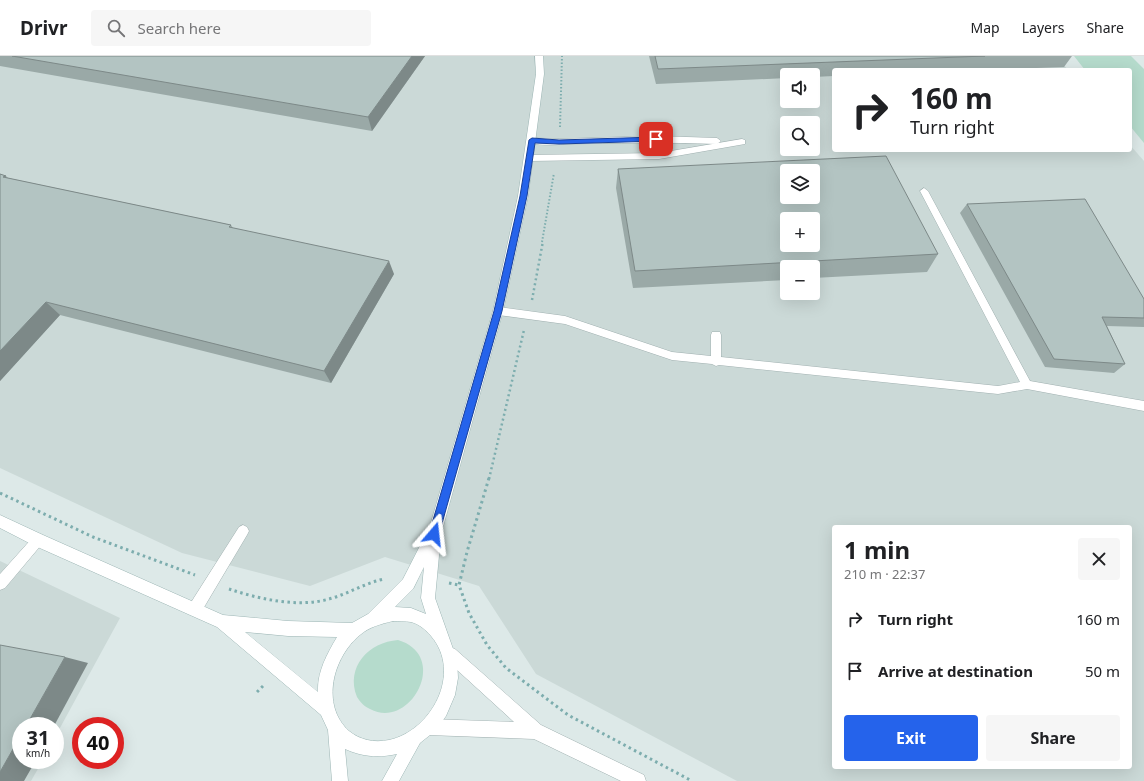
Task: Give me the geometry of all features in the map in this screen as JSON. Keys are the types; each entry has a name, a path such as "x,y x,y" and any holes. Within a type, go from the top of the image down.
{"street":[{"path":"336,729 352,743 372,749 393,748 414,739 428,727 441,711 449,692 452,673 450,654 440,634 428,598 434,534 498,311 523,196 540,74 539,56"},
{"path":"0,521 161,596 195,609 222,622 326,709"},
{"path":"340,781 336,729 326,709 324,688 329,666 339,646 354,630 374,618 408,584 434,534"},
{"path":"374,618 393,614 410,615 427,622 440,634"},
{"path":"222,622 264,628 354,630"},
{"path":"450,654 535,731 638,781"},
{"path":"428,727 535,731"},
{"path":"390,781 414,739"}],"lane":[{"path":"529,158 659,156 742,142 656,139 559,142 532,140"},
{"path":"924,191 1027,385"},
{"path":"498,311 565,320 672,356 716,362 998,390 1027,385 1144,406"},
{"path":"716,335 716,362"},
{"path":"195,609 243,531"},
{"path":"0,584 38,540"}],"path":[{"path":"559,142 562,56"},
{"path":"555,158 536,280 492,468 467,552 459,585 469,613 487,645 506,668 568,715 692,781"}],"shaded area":[{"path":"0,56 1056,56 1066,68 832,68 832,152 1132,152 1132,147 1144,161 1144,781 737,781 536,674 479,586 385,557 310,586 182,553 0,468"},
{"path":"0,561 120,618 64,721 64,717 12,717 12,769 38,769 31,781 0,781"}],"green space":[{"path":"1074,56 1131,56 1144,69 1144,143 1132,128 1132,68 1083,68"},
{"path":"398,640 414,648 422,661 423,675 419,689 410,701 399,710 385,713 370,709 366,707 357,697 354,686 354,676 357,666 369,651 387,642"}],"building":[{"path":"12,56 412,56 368,117"},
{"path":"655,56 985,56 658,69"},
{"path":"886,156 938,254 820,261 780,260 780,263 635,271 618,169"},
{"path":"0,174 6,176 3,177 231,225 229,227 389,261 324,371 46,302 0,351"},
{"path":"1085,199 1144,299 1144,318 1102,317 1125,364 1054,359 967,204"},
{"path":"0,645 65,657 31,717 12,717 12,751 0,772"}],"route":[{"path":"434,534 498,311 523,196 532,140 559,142 656,139"}]}
